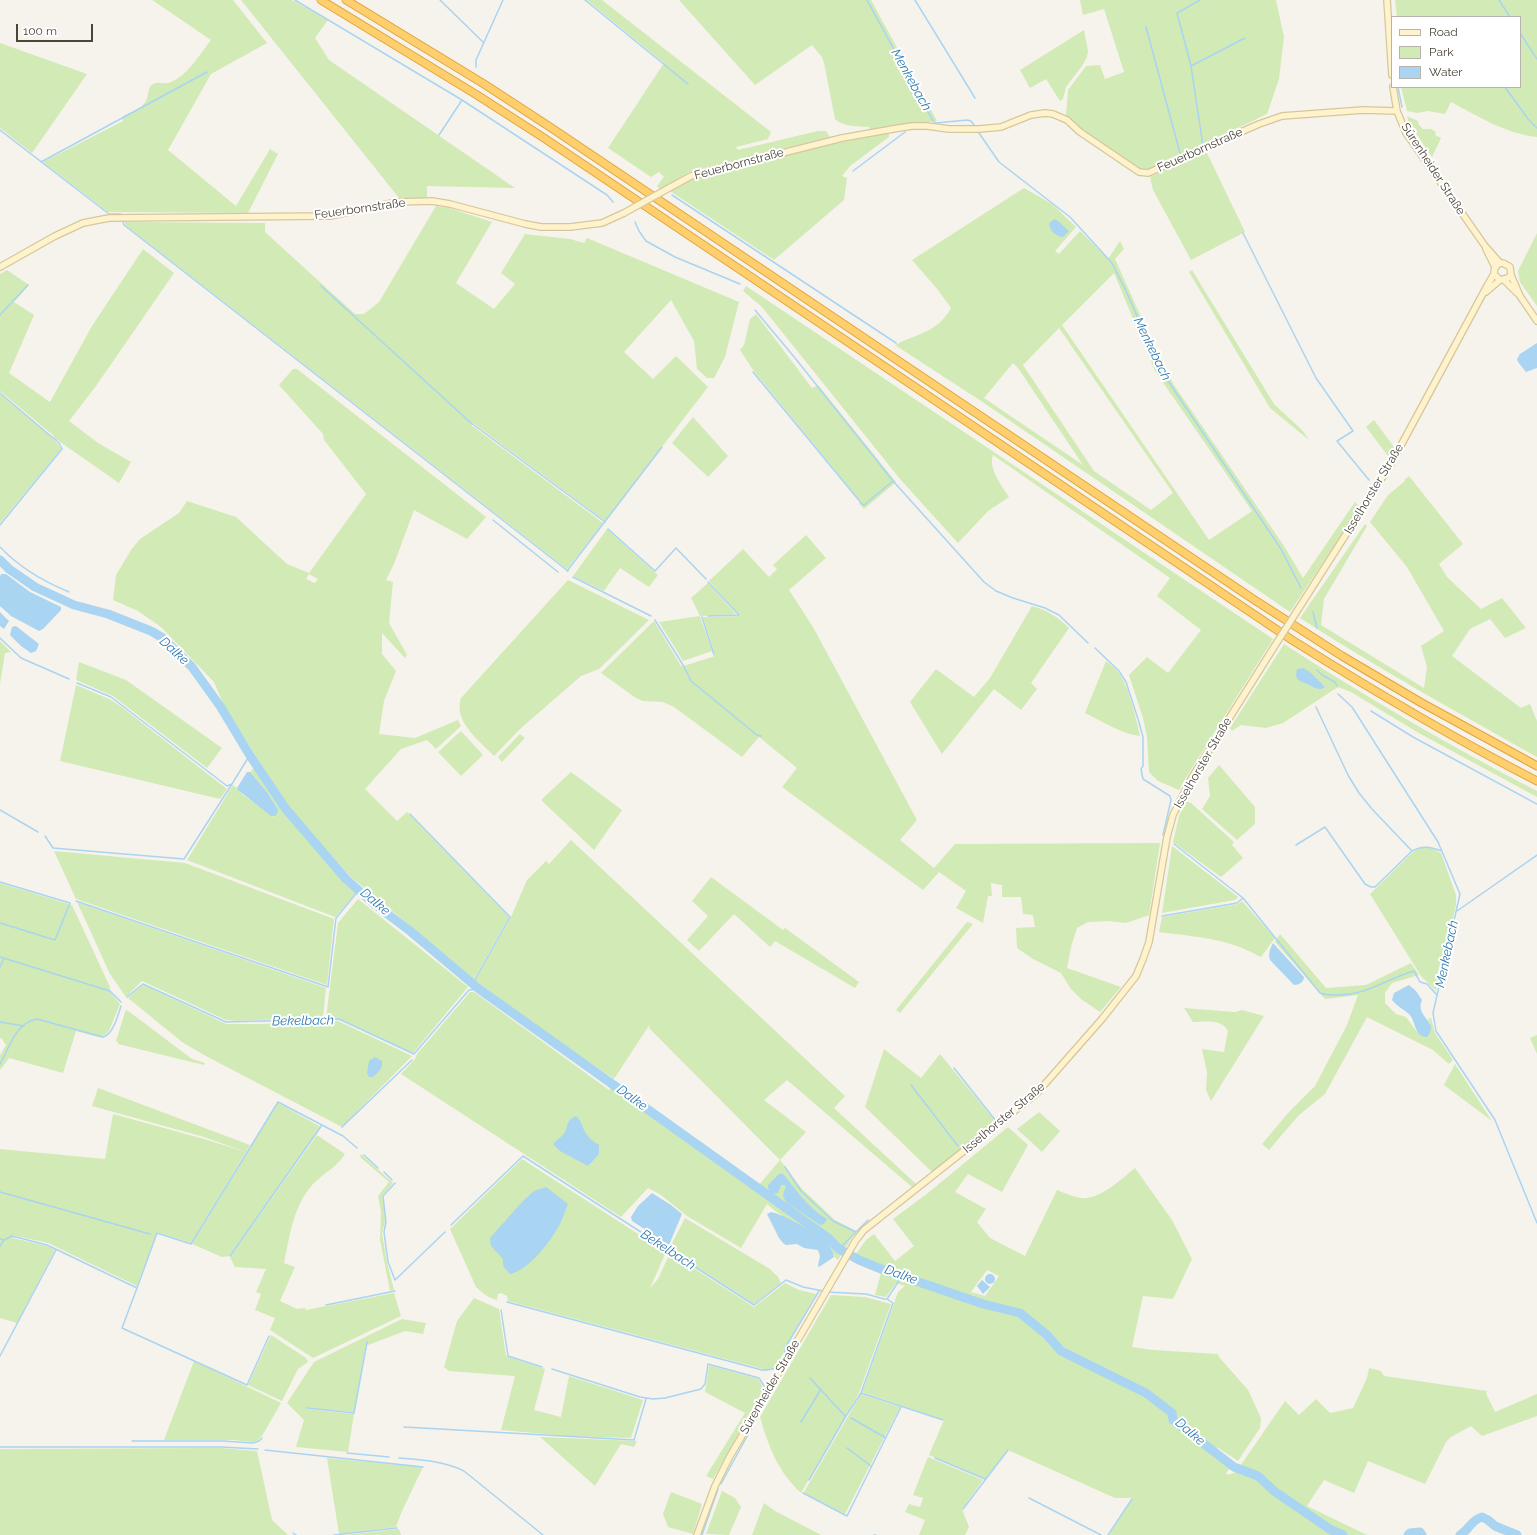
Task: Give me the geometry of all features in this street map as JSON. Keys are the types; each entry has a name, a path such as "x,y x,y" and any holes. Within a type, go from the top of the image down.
{"highway":[{"path":"321,0 477,95 544,138 1274,628 1415,714 1498,761 1537,781"},
{"path":"346,0 484,84 550,127 1247,594 1336,652 1420,702 1537,766"}],"street":[{"path":"1387,0 1391,60"},
{"name":"Sürenheider Straße","path":"1393,88 1398,111 1404,128 1414,145 1498,265"},
{"name":"Feuerbornstraße","path":"0,267 55,236 83,223 109,218 330,216 397,202 432,201 450,204 541,227 579,227 602,223 624,213 691,176 842,138 912,126 964,130 1001,127 1041,113 1053,114 1067,120 1080,132 1133,169 1142,173 1148,173 1259,124 1282,116 1363,110 1398,111"},
{"path":"1520,296 1494,274 1498,265 1508,265 1520,296 1537,320"},
{"name":"Isselhorster Straße","path":"852,1245 864,1230 1037,1093 1102,1019 1136,976 1149,942 1167,837 1173,815 1191,778 1392,462 1494,274"},
{"path":"1502,280 1511,275"},
{"name":"Isselhorster Straße","path":"1483,295 1502,280"},
{"name":"Sürenheider Straße","path":"697,1535 715,1486 729,1458 852,1245"}],"green space":[{"path":"152,0 233,0 267,43 211,74 168,150 236,206 270,149 278,154 248,213 108,212 43,162 123,121 122,117 145,103 149,88 153,84 169,83 177,79 193,64 211,40"},
{"path":"241,0 292,0 328,20 315,38 329,60 515,188 427,186 427,198 399,198"},
{"path":"587,0 602,0 771,132 768,139 736,147 738,150 818,131 826,131 830,137 689,172 660,190 657,186 664,177 659,172 651,177 608,148 664,63"},
{"path":"679,0 871,0 937,121 870,130 869,127 851,126 838,122 835,119 822,57 812,45 755,85"},
{"path":"1080,0 1276,0 1284,37 1279,79 1267,114 1143,172 1089,136 1066,115 1068,90 1086,66 1100,65 1105,79 1124,72 1104,9 1083,15"},
{"path":"1395,0 1537,0 1537,137 1503,128 1451,102 1445,114 1428,111 1417,113 1407,111 1401,88 1521,88 1521,16 1397,16"},
{"path":"1084,30 1088,51 1087,57 1066,87 1063,99 1060,101 1046,79 1030,88 1020,70"},
{"path":"0,43 87,74 32,153 0,128"},
{"path":"1407,116 1418,121 1419,125 1423,129 1431,129 1436,132 1435,135 1441,138 1432,157 1409,123"},
{"path":"889,133 889,137 850,166 842,176 847,178 844,200 774,260 670,191 692,179 832,144"},
{"path":"1206,151 1245,232 1191,260 1153,190 1150,177"},
{"path":"1024,188 1052,204 1076,227 1055,251 1059,254 1080,231 1108,259 1120,241 1124,249 1115,259 1163,366 1174,385 1284,546 1303,578 1355,502 1360,507 1290,612 981,401 895,345 933,328 940,323 951,308 938,290 912,260","holes":["1114,273 1155,371 1252,511 1209,540 1062,325","1059,328 1173,493 1151,510 1094,471 1023,365","1013,363 1018,368 1083,465 984,398"]},
{"path":"436,206 449,208 492,222 456,283 494,309 515,284 501,273 525,234 570,239 584,243 587,238 739,302 725,357 714,378 707,378 697,369 694,341 671,300 624,352 653,379 676,356 708,387 605,521 473,423 471,425 603,523 567,569 125,225 125,222 265,223 265,232 355,314 364,314 379,302"},
{"path":"1537,233 1537,306 1520,282 1518,271"},
{"path":"143,249 174,273 96,386 69,421 98,443 131,462 119,483 53,437 54,436 0,391 0,274 7,270 29,285 14,302 34,315 9,373 50,402 92,326"},
{"path":"1192,270 1274,404 1303,431 1309,440 1270,408 1189,272"},
{"path":"746,286 1273,639 1179,790 1158,781 1149,772 1147,737 1143,718 1129,675 1147,657 1168,673 1201,630 1157,596 1170,578 993,455 992,466 994,472 1009,497 988,511 958,543 900,479 762,307 743,291"},
{"path":"756,314 812,388 818,385 896,482 864,509 859,503 861,502 753,370 740,350 744,345 750,319"},
{"path":"293,369 297,369 486,517 467,539 414,510 394,564 386,580 393,582 389,623 407,655 405,658 382,633 382,654 396,671 384,701 379,734 415,738 458,720 461,726 436,749 427,740 401,749 365,789 397,821 407,812 509,917 474,979 350,876 288,806 224,706 214,682 161,627 138,611 113,600 116,575 131,550 140,539 179,513 187,501 236,517 287,564 309,573 366,494 324,440 323,434 279,385","holes":["309,574 318,579 315,583 306,579"]},
{"path":"0,394 48,434 61,449 0,523"},
{"path":"693,417 728,456 708,477 672,443"},
{"path":"1374,420 1394,447 1388,456 1366,427"},
{"path":"1409,476 1463,544 1439,564 1447,577 1481,609 1502,598 1526,628 1505,638 1490,619 1470,629 1452,656 1521,708 1530,704 1537,721 1537,757 1388,672 1300,618 1365,524 1367,526 1324,599 1321,625 1424,688 1427,667 1421,646 1444,631 1407,567 1370,522 1388,495"},
{"path":"607,529 658,575 649,587 620,568 604,591 573,576"},
{"path":"806,535 826,558 789,590 813,627 917,820 900,840 934,868 955,844 1160,843 1149,915 1126,923 1108,921 1088,922 1077,928 1071,947 1067,968 1121,987 1100,1012 1081,999 1071,989 1061,973 1033,959 1017,948 1016,928 1035,927 1033,915 1023,914 1021,897 1002,897 1002,885 991,883 992,896 988,896 983,923 956,908 966,891 939,872 923,890 782,787 797,768 759,737 742,757 674,707 663,702 643,701 636,698 601,673 654,621 681,666 715,656 703,617 740,616 709,581 743,549 769,577 777,569 773,565"},
{"path":"568,580 649,620 599,669 581,676 520,729 494,756 475,737 464,723 460,707 461,698"},
{"path":"708,583 736,614 700,616 691,598"},
{"path":"1032,606 1052,614 1069,628 1031,683 1037,689 1021,710 994,689 942,754 910,702 936,669 974,697 990,678"},
{"path":"700,616 712,651 683,661 659,622"},
{"path":"0,641 11,652 5,653 0,684"},
{"path":"1284,644 1409,720 1537,791 1537,797 1417,732 1351,692 1338,687 1283,723 1266,728 1241,725 1232,731 1230,728"},
{"path":"1106,661 1118,672 1126,685 1132,702 1140,736 1126,733 1085,713"},
{"path":"79,662 126,680 222,748 207,768 113,696 76,680"},
{"path":"76,685 109,699 119,705 227,789 220,799 60,761"},
{"path":"461,731 483,755 461,776 438,752"},
{"path":"520,734 525,738 502,762 498,757"},
{"path":"1219,765 1255,807 1255,824 1237,840 1202,809 1210,796 1208,778"},
{"path":"255,767 283,809 344,881 357,892 335,917 187,860 233,785 242,794 274,817 277,808 267,792 250,772"},
{"path":"571,772 622,810 594,850 541,800"},
{"path":"1186,801 1191,803 1234,842 1232,845 1243,858 1221,877 1173,842 1179,816"},
{"path":"571,840 845,1096 834,1108 916,1184 912,1187 787,1080 764,1100 806,1132 780,1160 649,1028 650,1024 614,1079 546,1033 475,980 511,917 527,880 546,861 549,864"},
{"path":"1172,846 1238,897 1235,900 1162,913"},
{"path":"1429,847 1441,853 1456,895 1456,905 1436,991 1421,976 1370,894 1413,852 1420,848"},
{"path":"54,851 185,863 334,919 327,985 76,899"},
{"path":"711,877 783,930 785,928 859,982 855,988 775,941 770,947 734,914 699,951 687,940 708,916 692,901"},
{"path":"0,883 72,905 110,987 110,992 120,1004 109,1031 103,1035 102,1038 76,1031 63,1073 9,1058 0,1070 0,1055 6,1045 0,1038"},
{"path":"358,899 468,987 413,1053 338,1018 326,1018 338,923"},
{"path":"1242,901 1275,938 1261,957 1224,942 1159,932 1162,917 1238,904"},
{"path":"77,902 326,988 323,1017 237,1021 226,1020 142,981 126,997 110,974"},
{"path":"967,922 973,924 900,1013 896,1010"},
{"path":"1280,934 1326,988 1366,985 1411,963 1419,975 1392,983 1385,993 1385,1003 1396,1014 1406,1017 1417,1032 1430,1024 1428,1019 1431,1018 1435,1033 1453,1060 1449,1064 1433,1050 1367,1017 1325,1094 1299,1115 1269,1150 1262,1144 1289,1112 1315,1086 1347,1025 1358,995 1325,999 1275,942"},
{"path":"144,985 226,1024 338,1021 412,1056 342,1127 182,1042 128,998"},
{"path":"470,992 474,992 609,1090 616,1081 759,1185 780,1160 802,1189 835,1220 856,1231 838,1260 825,1241 780,1215 767,1204 741,1248 687,1216 661,1195 648,1188 621,1217 401,1074"},
{"path":"1184,1008 1235,1012 1242,1010 1264,1016 1211,1101 1206,1090 1207,1072 1202,1049 1224,1052 1228,1031 1217,1022 1193,1022"},
{"path":"127,1010 192,1059 205,1063 204,1065 118,1044 116,1041 125,1012"},
{"path":"1537,1035 1537,1054 1530,1038"},
{"path":"884,1049 921,1078 940,1054 995,1121 932,1172 865,1107"},
{"path":"1455,1064 1492,1121 1444,1085"},
{"path":"98,1088 250,1145 246,1152 204,1137 92,1106"},
{"path":"278,1103 321,1127 229,1256 222,1257 192,1244"},
{"path":"1039,1112 1060,1131 1042,1152 1017,1129"},
{"path":"113,1114 246,1152 191,1243 157,1232 137,1286 48,1243 12,1235 13,1238 47,1246 55,1250 17,1323 0,1318 0,1149 105,1159"},
{"path":"1008,1127 1028,1145 1002,1192 968,1174 955,1192 986,1209 977,1222 990,1238 1025,1256 1057,1190 1072,1196 1088,1198 1110,1188 1135,1168 1172,1220 1192,1259 1173,1299 1143,1296 1132,1347 1153,1350 1218,1354 1248,1390 1261,1418 1260,1428 1238,1461 1217,1447 1216,1450 1234,1463 1226,1473 1228,1475 1236,1472 1285,1401 1299,1415 1316,1399 1330,1413 1353,1408 1367,1378 1369,1368 1381,1371 1384,1376 1487,1391 1486,1393 1495,1412 1537,1394 1537,1416 1482,1436 1471,1426 1451,1437 1446,1442 1425,1484 1368,1461 1354,1493 1324,1480 1307,1506 1367,1535 1109,1535 1133,1498 1115,1498 1008,1450 985,1479 929,1455 944,1420 862,1392 898,1292 905,1286 896,1283 886,1297 875,1295 881,1273 872,1264 855,1255 866,1240 874,1234 895,1261 914,1246 893,1219 928,1193","holes":["987,1270 999,1276 985,1296 971,1292"]},
{"path":"317,1135 345,1154 342,1159 314,1183 301,1201 293,1221 284,1263 295,1267 280,1301 297,1309 305,1308 306,1310 394,1293 401,1316 313,1358 270,1330 275,1318 255,1310 261,1294 256,1292 266,1269 235,1267 230,1257"},
{"path":"361,1154 393,1183 382,1196 385,1222 382,1233 387,1263 394,1290 390,1291 380,1240 381,1212 378,1196 389,1182 360,1157"},
{"path":"522,1159 666,1252 650,1288 658,1279 670,1253 754,1307 785,1283 799,1290 816,1294 777,1364 772,1369 763,1369 508,1301 507,1296 501,1293 498,1294 497,1300 483,1293 476,1287 450,1229"},
{"path":"685,1218 770,1269 778,1277 781,1283 754,1304 669,1249"},
{"path":"831,1295 865,1297 891,1304 859,1393 801,1493 786,1476 775,1458 770,1448 760,1417"},
{"path":"474,1298 499,1309 506,1356 545,1369 534,1410 561,1417 569,1376 643,1400 631,1438 567,1436 501,1430 515,1376 449,1371 444,1367 457,1321"},
{"path":"402,1319 426,1323 423,1334 405,1331 368,1345 366,1344 354,1412 307,1408 354,1414 348,1452 296,1447 304,1420 287,1403 314,1362"},
{"path":"271,1335 306,1358 308,1362 298,1369 282,1401 248,1385"},
{"path":"194,1361 281,1403 262,1436 258,1440 254,1442 232,1440 164,1440"},
{"path":"709,1365 758,1379 762,1386 762,1392 713,1479 706,1476 745,1413 705,1392"},
{"path":"861,1394 900,1407 845,1514 805,1494 804,1492"},
{"path":"540,1437 637,1441 634,1447 621,1444 595,1486"},
{"path":"221,1448 257,1451 272,1520 288,1535 0,1535 0,1449"},
{"path":"928,1457 983,1480 962,1509 969,1527 965,1535 919,1535 925,1520 905,1512 909,1504 920,1507 923,1498 913,1495"},
{"path":"327,1458 423,1467 396,1527 339,1534"},
{"path":"722,1491 735,1498 741,1507 729,1535 706,1534"},
{"path":"671,1492 702,1504 693,1534 668,1527 663,1514"},
{"path":"764,1503 775,1511 821,1535 752,1535"},
{"path":"399,1529 401,1535 345,1535"}],"water":[{"path":"1055,219 1069,231 1063,237 1055,234 1050,228 1049,223"},
{"path":"1537,343 1537,368 1526,372 1517,359 1520,354"},
{"path":"1,574 6,574 30,592 61,607 61,610 43,629 39,631 11,616 0,606"},
{"path":"0,612 9,621 4,629 0,626"},
{"path":"16,626 39,644 36,651 31,653 10,635 12,627"},
{"path":"1303,668 1310,672 1325,687 1322,689 1317,688 1298,680 1296,676 1297,669"},
{"path":"247,772 250,772 267,792 277,808 278,812 275,816 271,816 238,790 237,788"},
{"path":"1273,943 1304,977 1301,983 1294,985 1270,960 1269,955"},
{"path":"1409,985 1416,991 1422,1000 1420,1006 1421,1011 1431,1027 1427,1037 1417,1032 1409,1014 1392,1000 1394,993"},
{"path":"375,1057 382,1061 382,1066 373,1077 369,1077 367,1073 369,1061"},
{"path":"576,1116 592,1141 599,1145 599,1154 588,1166 560,1151 553,1144 564,1134 569,1122"},
{"path":"779,1174 783,1174 808,1204 827,1219 824,1224 820,1225 786,1202 783,1196 786,1188 785,1185 781,1185 778,1193 773,1194 771,1192 768,1185"},
{"path":"546,1187 568,1204 560,1224 539,1254 532,1261 525,1267 510,1274 504,1267 503,1259 491,1246 490,1238 522,1202 534,1191"},
{"path":"652,1193 682,1214 669,1245 632,1221 631,1217 638,1206"},
{"path":"771,1212 791,1220 821,1238 830,1247 834,1257 819,1267 820,1256 818,1250 804,1248 797,1244 786,1245 783,1243 767,1214"},
{"path":"988,1274 992,1274 994,1275 994,1283 988,1284 985,1281 985,1277"},
{"path":"982,1280 990,1287 983,1294 977,1286"}],"waterway":[{"path":"295,0 462,100 607,195 613,202"},
{"path":"440,0 483,42"},
{"path":"476,67 476,60 503,0"},
{"path":"585,0 688,84"},
{"name":"Menkebach","path":"867,0 933,121 936,123 967,120 971,121 974,125"},
{"path":"915,0 975,98"},
{"path":"1200,0 1177,13 1191,66 1203,146"},
{"path":"1499,0 1509,16"},
{"path":"1146,27 1180,153"},
{"path":"1521,35 1537,59"},
{"path":"1191,66 1245,38"},
{"path":"41,162 207,72"},
{"path":"1398,88 1402,107"},
{"path":"1506,88 1528,119 1537,128"},
{"path":"439,135 462,100"},
{"path":"0,130 109,214 121,215"},
{"path":"853,171 905,132"},
{"name":"Menkebach","path":"979,133 999,162 1070,217 1112,263 1127,293 1160,369 1281,549 1301,588"},
{"path":"672,195 896,343"},
{"path":"123,222 124,225 568,571"},
{"path":"635,222 646,241 675,257 740,284"},
{"path":"1243,233 1316,378 1353,431 1337,441 1369,480"},
{"path":"0,315 28,285"},
{"path":"321,286 471,423 605,522"},
{"path":"755,310 893,481 984,582 996,591 1045,608 1059,615 1088,643"},
{"path":"753,372 862,504 864,505 893,481"},
{"path":"0,393 59,443 62,449 0,525"},
{"path":"567,571 662,447"},
{"path":"493,520 558,572"},
{"path":"608,529 655,571 676,548 706,579"},
{"path":"0,547 24,568 69,592"},
{"name":"Dalke","path":"0,560 9,569 35,587 74,605 108,614 151,631 163,638 192,667 220,706 249,754 285,808 346,879 373,903 410,931 479,989 828,1238 839,1249 859,1260 881,1269 983,1304 1020,1313 1047,1335 1061,1351 1146,1393 1172,1413 1173,1420 1234,1467 1258,1476 1274,1491 1331,1530 1343,1535"},
{"path":"573,577 651,616"},
{"path":"708,582 739,615 708,616"},
{"name":"Menkebach","path":"1313,612 1317,628"},
{"path":"702,617 714,655"},
{"path":"655,620 683,665 691,681 757,735 761,736"},
{"path":"0,638 21,658 69,679"},
{"path":"1095,648 1119,671 1126,682 1143,737 1143,766 1141,769 1143,779 1170,796 1171,800 1163,835"},
{"name":"Menkebach","path":"1317,670 1322,675 1335,682 1337,686"},
{"path":"77,683 111,697 227,786 232,784 248,758 251,757"},
{"name":"Menkebach","path":"1338,694 1352,707 1438,842 1460,894 1433,1013 1436,1031 1495,1120 1537,1223"},
{"path":"1316,707 1348,775 1359,793 1372,809 1412,851 1427,847 1442,851"},
{"path":"1371,711 1413,737 1537,804"},
{"path":"45,836 53,848 184,859 232,784"},
{"path":"0,810 38,832"},
{"path":"410,814 510,917 473,983"},
{"path":"1296,845 1325,827 1365,884 1371,887 1375,887 1411,852"},
{"path":"1174,844 1243,898 1320,993 1326,995 1346,995 1357,993 1414,971 1420,982 1427,984 1437,995"},
{"path":"1457,911 1537,855"},
{"path":"0,882 70,903 55,940 0,923"},
{"path":"76,901 328,987 336,918 359,890"},
{"path":"1162,916 1237,903 1243,898"},
{"path":"0,957 110,991 121,1002"},
{"path":"0,967 4,958"},
{"name":"Bekelbach","path":"127,997 143,984 226,1022 339,1019 414,1054 469,990 479,989"},
{"name":"Bekelbach","path":"0,1064 18,1031 23,1025 30,1021 37,1019 103,1037 110,1033 117,1019 121,1006"},
{"path":"0,1022 24,1026"},
{"path":"342,1127 412,1060"},
{"path":"933,1171 996,1121 954,1068"},
{"path":"911,1085 958,1146"},
{"path":"0,1239 4,1240 12,1236 47,1245 137,1288 157,1233 191,1244 278,1102 343,1136 357,1148"},
{"path":"230,1256 322,1125"},
{"name":"Bekelbach","path":"364,1155 378,1168"},
{"name":"Bekelbach","path":"451,1225 523,1156 754,1305 786,1280 803,1287 823,1291"},
{"path":"785,1167 801,1191 833,1221 856,1232"},
{"name":"Bekelbach","path":"384,1172 392,1180"},
{"name":"Bekelbach","path":"395,1183 383,1196 386,1222 384,1232 388,1262 395,1280 445,1232"},
{"path":"0,1192 150,1234"},
{"path":"839,1249 868,1220"},
{"path":"0,1246 4,1240"},
{"path":"0,1356 56,1250"},
{"name":"Bekelbach","path":"827,1292 866,1294 887,1299 902,1276"},
{"path":"137,1288 122,1328 247,1385 269,1336"},
{"path":"326,1305 395,1291"},
{"path":"507,1302 762,1370 770,1370 777,1367 781,1362 785,1353 785,1348 819,1291"},
{"path":"809,1480 861,1393 893,1303 887,1299"},
{"path":"501,1310 508,1356 542,1367"},
{"path":"307,1408 354,1413 367,1342"},
{"path":"552,1369 640,1397 653,1399 665,1398 701,1389 705,1384 708,1364 759,1378 764,1386"},
{"path":"810,1378 845,1416"},
{"path":"801,1422 821,1389"},
{"path":"861,1393 943,1420"},
{"path":"404,1427 634,1440 646,1399"},
{"path":"803,1493 847,1516 901,1407"},
{"path":"851,1418 886,1438"},
{"path":"721,1484 756,1420"},
{"path":"132,1441 223,1441 253,1443 262,1438"},
{"path":"0,1447 221,1447 258,1449"},
{"path":"847,1448 871,1466"},
{"path":"265,1450 423,1467"},
{"path":"963,1509 1008,1450"},
{"path":"347,1453 389,1457"},
{"path":"399,1458 441,1463 464,1471 543,1535"},
{"path":"935,1458 985,1479"},
{"path":"702,1535 718,1489"},
{"path":"1029,1498 1101,1535"},
{"path":"1108,1535 1132,1499"},
{"name":"Dalke","path":"1460,1535 1475,1520 1482,1517 1495,1526 1517,1535"},
{"path":"334,1535 397,1528"},
{"name":"Dalke","path":"1408,1535 1410,1533 1420,1532 1422,1535"}]}
